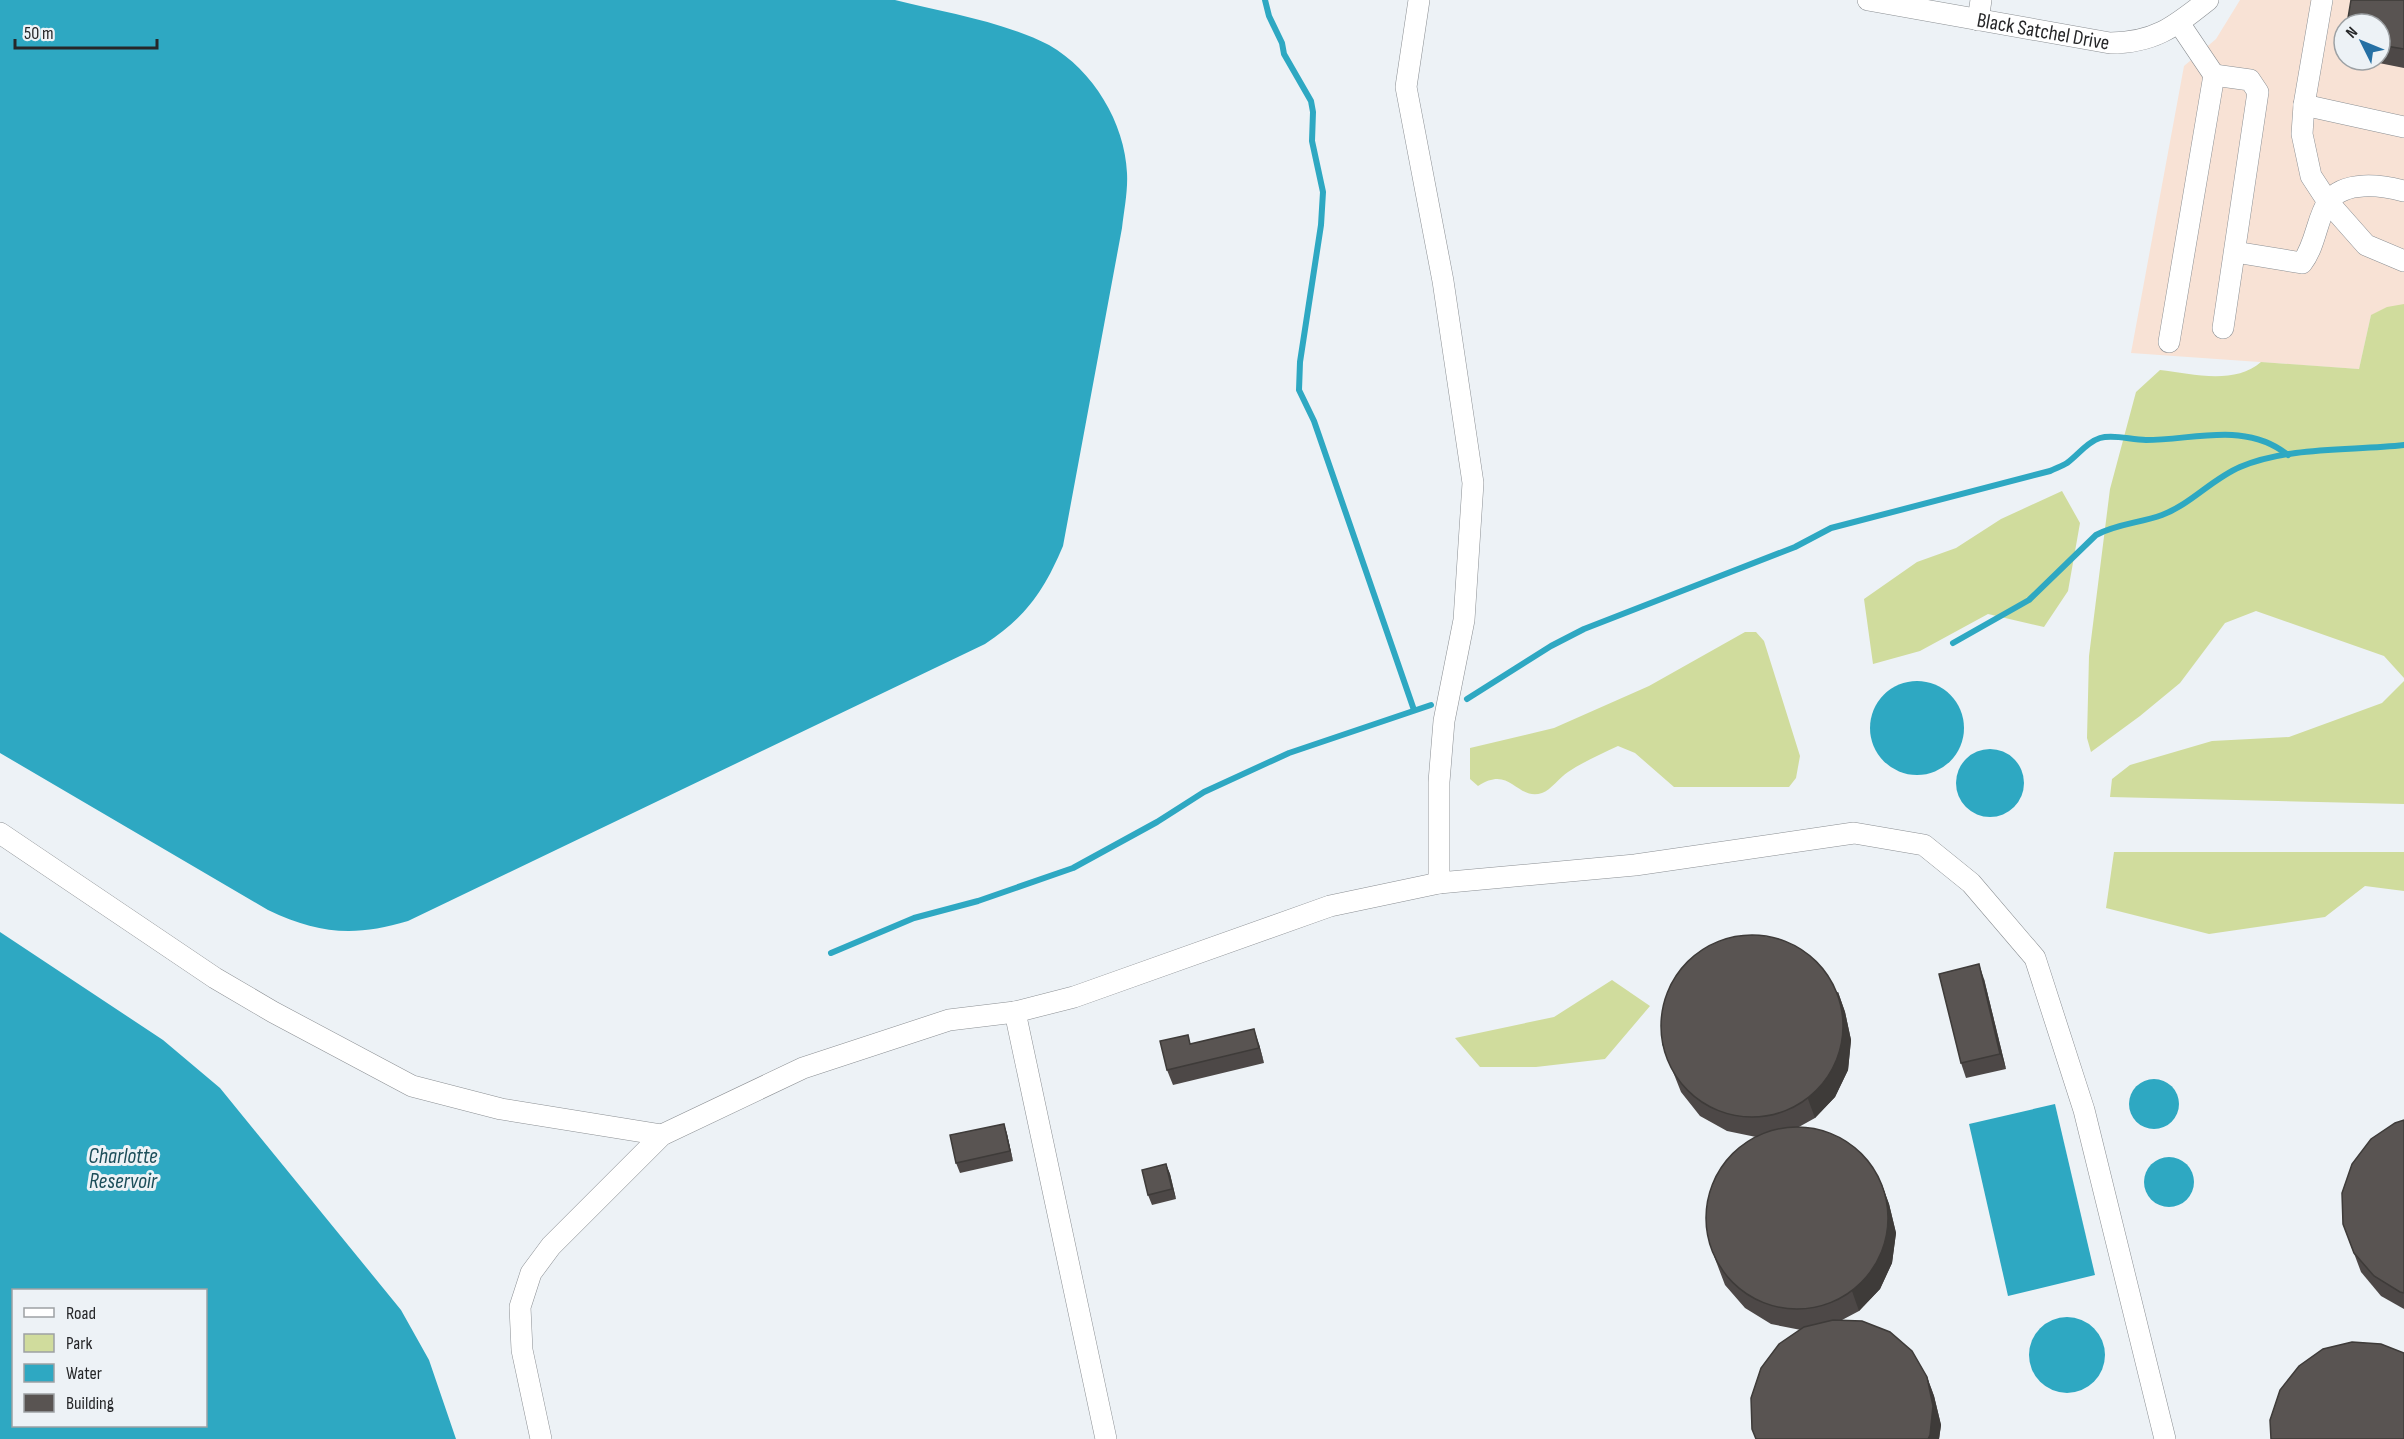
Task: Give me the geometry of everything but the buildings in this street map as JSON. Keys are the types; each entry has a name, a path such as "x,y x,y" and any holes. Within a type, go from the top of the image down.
{"street":[{"path":"1419,0 1406,87 1443,281 1473,483 1464,620 1444,721 1439,782 1439,883"},
{"name":"Black Satchel Drive","path":"1868,0 1980,10 2110,43 2145,40 2163,33 2208,0"},
{"path":"2322,0 2304,105 2302,134 2311,176 2328,202 2366,245 2404,261"},
{"path":"2169,342 2214,75 2179,23"},
{"path":"2214,75 2250,80 2258,92 2223,328"},
{"path":"2304,105 2404,127"},
{"path":"2235,252 2302,263 2308,255 2328,202 2345,188 2385,186 2404,191"},
{"path":"0,833 215,978 273,1012 412,1086 501,1109 662,1135"},
{"path":"542,1439 522,1350 520,1307 531,1273 551,1246 662,1135 804,1068 949,1020 1015,1012 1074,997 1330,906 1439,883 1635,865 1854,834 1924,845 1971,883 2035,958 2084,1110 2164,1439"},
{"path":"1015,1012 1106,1439"}],"shaded area":[{"path":"2240,0 2404,0 2404,322 2371,315 2359,369 2131,353 2184,66 2216,39"}],"green space":[{"path":"2404,304 2404,678 2384,656 2256,611 2225,623 2180,683 2091,752 2087,738 2089,656 2110,489 2136,392 2160,370 2226,376 2239,374 2261,362 2359,369 2371,315 2387,307"},
{"path":"2062,491 2080,523 2068,591 2044,627 1988,614 1920,651 1873,664 1864,599 1917,562 1956,548 2001,519"},
{"path":"1745,632 1756,632 1764,641 1800,756 1796,778 1789,787 1674,787 1635,753 1618,746 1574,768 1542,793 1526,792 1498,779 1489,780 1478,786 1470,779 1470,748 1554,728 1649,686"},
{"path":"2404,681 2404,804 2110,797 2112,779 2130,765 2212,741 2289,737 2382,703"},
{"path":"2114,852 2404,852 2404,891 2365,886 2325,917 2209,934 2106,908"},
{"path":"1612,980 1650,1006 1605,1059 1536,1067 1480,1067 1455,1038 1554,1017"}],"water":[{"path":"0,0 895,0 994,24 1049,45 1079,69 1104,100 1120,135 1125,154 1127,180 1122,228 1063,546 1049,576 1023,613 985,644 408,921 371,929 337,930 304,924 268,910 0,753"},
{"path":"1917,681 1935,685 1950,695 1960,710 1964,728 1960,746 1950,761 1935,771 1917,775 1899,771 1884,761 1874,746 1870,728 1874,710 1884,695 1899,685"},
{"path":"1990,749 2003,752 2014,759 2021,770 2024,783 2021,796 2014,807 2003,814 1990,817 1977,814 1966,807 1959,796 1956,783 1959,770 1966,759 1977,752"},
{"name":"Charlotte Reservoir","path":"0,932 163,1040 220,1088 401,1310 429,1360 456,1439 0,1439"},
{"path":"2154,1079 2163,1081 2174,1090 2179,1104 2177,1113 2168,1124 2154,1129 2145,1127 2134,1118 2129,1104 2131,1095 2140,1084"},
{"path":"2055,1104 2095,1275 2008,1296 1969,1124"},
{"path":"2169,1157 2178,1159 2189,1168 2194,1182 2192,1191 2183,1202 2169,1207 2160,1205 2149,1196 2144,1182 2146,1173 2155,1162"},
{"path":"2060,1317 2074,1317 2088,1323 2099,1334 2105,1348 2102,1370 2094,1382 2074,1393 2060,1393 2046,1387 2035,1376 2029,1362 2029,1348 2035,1334 2046,1323"}],"waterway":[{"path":"1265,0 1284,54 1311,101 1312,141 1323,192 1321,225 1300,362 1299,390 1314,421 1414,710"},
{"path":"1467,699 1551,646 1584,629 1795,547 1831,528 2050,471 2067,463 2100,438 2146,440 2237,435 2255,438 2288,455"},
{"path":"1953,643 2029,600 2096,535 2173,510 2240,467 2259,460 2300,452 2404,445"},
{"path":"831,953 914,918 978,901 1073,868 1157,822 1204,792 1289,753 1431,705"}]}
